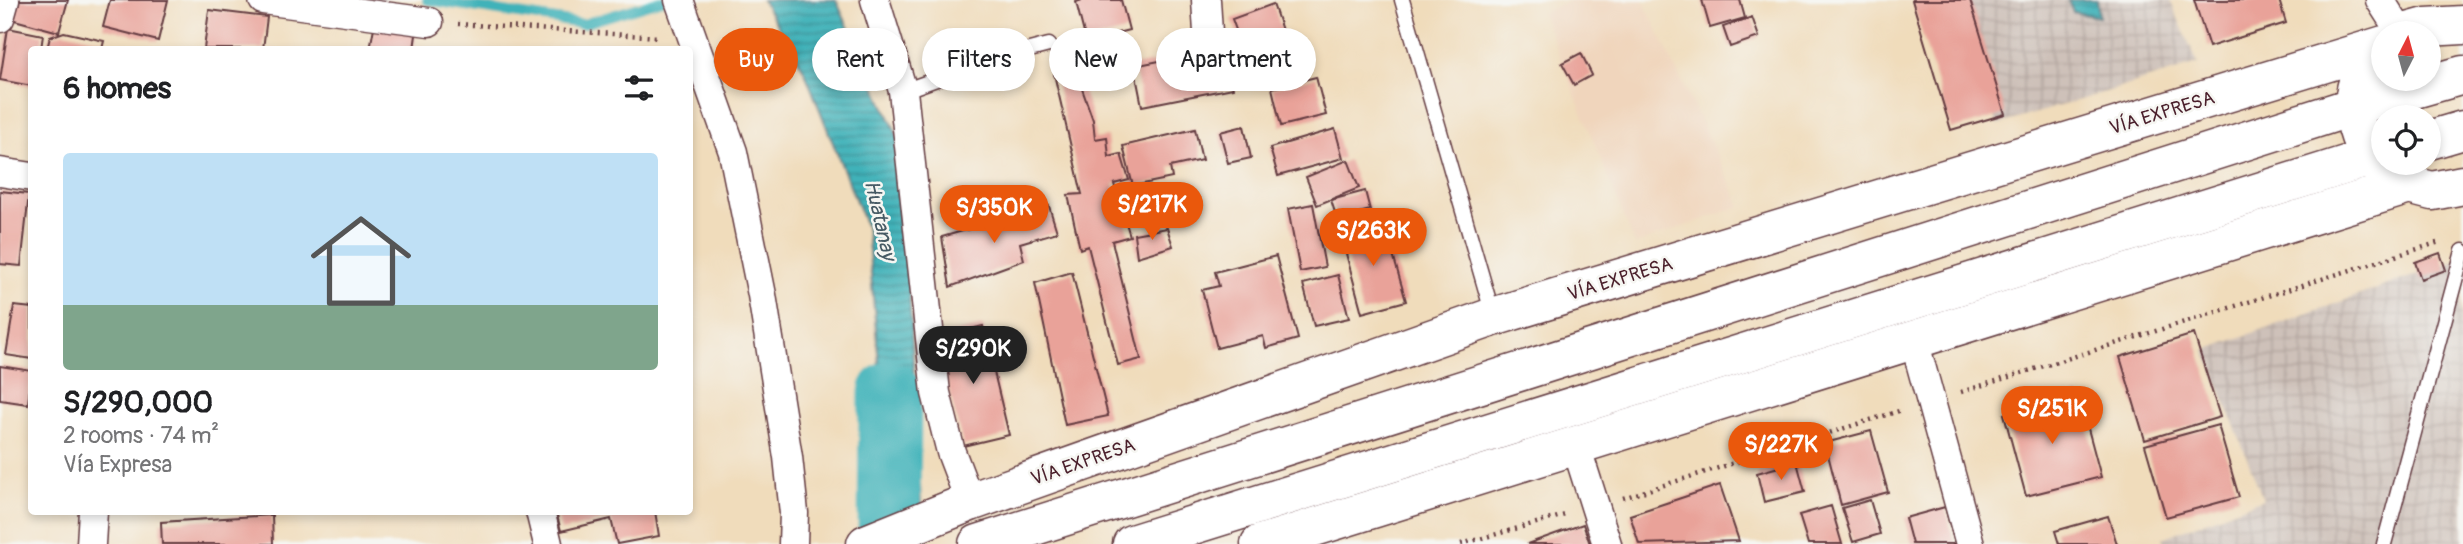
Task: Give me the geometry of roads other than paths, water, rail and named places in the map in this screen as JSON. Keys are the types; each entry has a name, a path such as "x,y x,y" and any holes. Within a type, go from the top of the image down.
{"main road":[{"path":"2441,27 2459,28"},
{"name":"VÍA EXPRESA","path":"866,544 965,504 1493,317 2371,50"},
{"path":"2371,59 2358,82 2355,106 2358,131 2371,147"},
{"path":"981,543 2355,106 2463,75"},
{"path":"2441,137 2463,131"},
{"path":"1132,544 2371,157"},
{"path":"2388,175 2409,185 2432,191 2463,185"},
{"path":"1260,544 2409,185"}],"street":[{"path":"0,18 5,0"},
{"path":"264,0 429,22"},
{"path":"679,0 733,152 788,457 794,513 793,544"},
{"path":"875,0 884,28"},
{"path":"1206,0 1208,28"},
{"path":"2380,0 2394,21"},
{"path":"903,91 936,393 965,504"},
{"path":"0,172 28,176"},
{"path":"1914,340 1970,544"},
{"path":"1576,446 1607,544"},
{"path":"91,544 93,515"},
{"path":"541,515 548,544"}],"lane":[{"path":"1402,0 1493,317"},
{"path":"908,89 987,61 1049,45"},
{"path":"2384,544 2463,251"}],"water":[{"path":"762,0 836,0 849,28 812,28 812,90 798,60 798,28 779,28"},
{"path":"2068,0 2097,0 2099,17 2073,12"},
{"path":"812,91 877,91 901,143 921,503 927,544 895,544 867,229"}],"waterway":[{"path":"427,0 583,24 662,0"},
{"name":"Huatanay","path":"889,544 890,393"}]}
